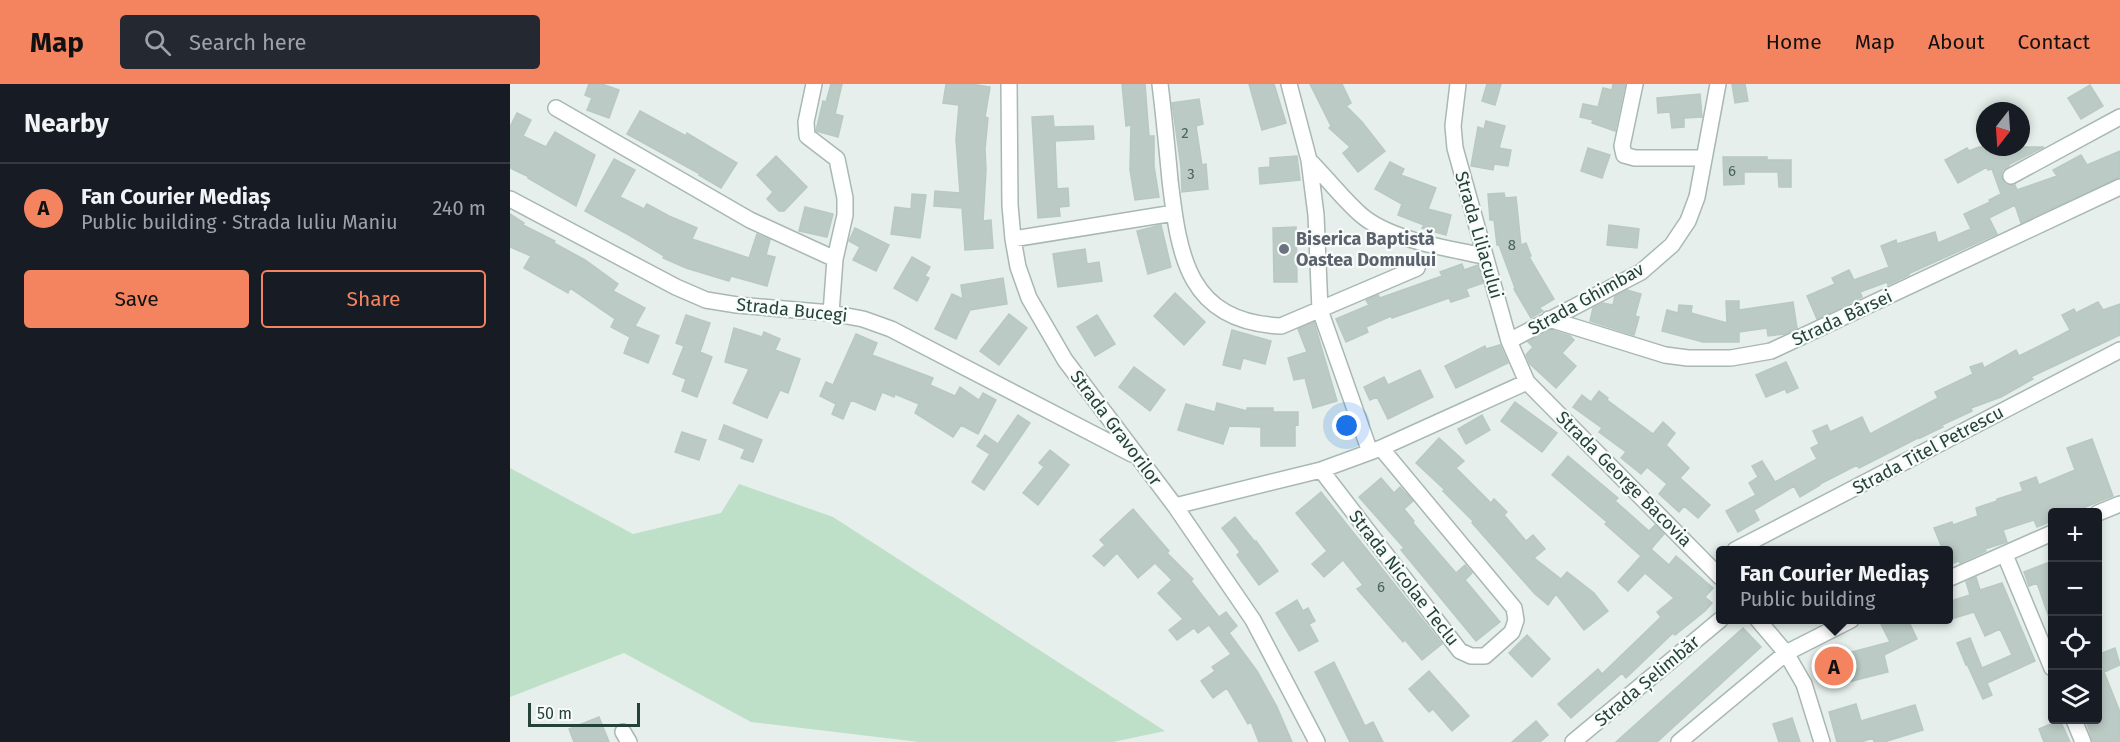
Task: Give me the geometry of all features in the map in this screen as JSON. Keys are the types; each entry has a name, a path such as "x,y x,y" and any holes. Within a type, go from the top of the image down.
{"street":[{"path":"814,84 806,122 807,136 837,159 845,198 845,215 835,259 831,313"},
{"name":"Strada Gravorilor","path":"1009,84 1010,205 1013,239 1018,267 1029,298 1065,360 1175,506 1253,620 1317,742"},
{"path":"1160,84 1174,213 1181,249 1192,280 1207,300 1230,316 1258,325 1281,326 1417,268"},
{"path":"1289,84 1309,160 1316,215 1320,310 1376,450"},
{"name":"Strada Liliacului","path":"1458,84 1453,126 1455,148 1509,341 1527,382"},
{"path":"1635,84 1622,146 1624,155 1635,158 1704,158"},
{"name":"Strada Ghimbav","path":"1509,341 1641,272 1672,245 1688,221 1697,197 1718,84"},
{"path":"556,108 750,220 835,259"},
{"path":"2012,176 2120,117"},
{"path":"1309,160 1362,215 1384,228 1415,241 1484,256"},
{"name":"Strada Bârsei","path":"1549,319 1665,355 1710,360 1751,356 1772,351 2120,187"},
{"name":"Strada Bucegi","path":"510,199 676,287 706,300 831,313 863,319 891,329 1137,457"},
{"path":"1013,239 1174,213"},
{"name":"Strada Titel Petrescu","path":"1743,546 2120,350"},
{"path":"1175,506 1321,470 1376,450 1527,382"},
{"name":"Strada George Bacovia","path":"1527,382 1714,562"},
{"name":"Strada Nicolae Teclu","path":"1321,470 1460,651 1471,656 1485,656 1512,632 1516,620 1514,608 1376,450"},
{"path":"2102,511 2120,504"},
{"path":"1953,577 2048,535"},
{"path":"2005,555 2048,658"},
{"name":"Strada Șelimbăr","path":"1573,742 1716,623"},
{"path":"1761,624 1786,653 1804,684 1822,742"},
{"path":"1679,742 1786,653 1843,624"},
{"path":"2076,724 2084,742"}],"green space":[{"path":"510,468 633,534 721,513 739,484 833,517 1165,731 1113,742 919,742 751,722 624,653 510,697"}],"building":[{"path":"589,84 602,84 619,90 609,118 587,110 592,98 585,95"},
{"path":"831,84 842,84 835,114 843,116 838,137 816,131 823,101 826,102"},
{"path":"946,84 990,87 985,117 988,118 983,221 991,220 993,248 965,250 962,208 934,206 935,191 960,193 956,139 959,105 943,103"},
{"path":"1122,84 1145,84 1149,136 1154,136 1154,166 1159,197 1135,200 1130,170 1131,125 1126,126"},
{"path":"1249,84 1274,84 1286,123 1262,130"},
{"path":"1310,84 1342,84 1351,103 1346,106 1385,151 1358,172 1343,153 1350,147 1329,128 1331,126"},
{"path":"1487,84 1501,84 1495,105 1482,101"},
{"path":"1613,84 1625,84 1615,131 1592,123 1593,120 1580,117 1583,104 1598,107 1603,88 1612,90"},
{"path":"1732,84 1745,84 1748,101 1735,103"},
{"path":"2090,85 2103,106 2081,119 2068,98"},
{"path":"1700,94 1702,117 1684,118 1684,127 1672,128 1670,112 1658,113 1657,98"},
{"path":"1199,99 1203,124 1196,126 1202,165 1206,164 1208,189 1182,192 1172,103"},
{"path":"640,111 686,136 687,133 737,163 721,188 627,134"},
{"path":"517,113 531,120 523,136 546,147 555,132 595,155 576,206 510,168 510,127"},
{"path":"1053,116 1054,127 1093,126 1094,139 1055,141 1057,189 1068,188 1069,206 1059,207 1060,216 1038,218 1032,117"},
{"path":"1486,121 1505,126 1499,148 1511,150 1508,166 1494,164 1493,170 1471,166 1478,127 1484,129"},
{"path":"2030,147 2044,147 2030,154"},
{"path":"1588,148 1610,155 1602,178 1581,171"},
{"path":"1967,148 1969,151 1976,148 1976,156 2026,156 2008,165 2001,175 2006,185 2015,185 2017,190 2057,176 2053,170 2081,155 2087,165 2120,151 2120,177 2021,223 2015,205 1989,218 1997,234 1888,285 1887,282 1860,292 1862,297 1817,319 1807,296 1835,284 1832,278 1849,270 1854,280 1889,267 1881,246 1896,240 1897,244 1935,232 1938,243 1971,229 1964,214 1990,202 1989,200 2001,194 1992,169 1988,170 1987,167 1958,183 1945,160"},
{"path":"776,156 807,187 784,211 779,211 767,199 773,192 757,175"},
{"path":"1297,156 1300,180 1260,184 1259,168 1270,167 1270,158"},
{"path":"1723,157 1767,157 1767,160 1791,160 1791,187 1779,187 1778,172 1744,172 1744,184 1724,185"},
{"path":"614,159 635,170 620,197 644,209 647,204 697,228 692,239 749,258 757,234 770,240 766,255 775,257 767,286 731,276 729,281 686,268 663,258 664,256 585,211"},
{"path":"1390,162 1404,169 1401,175 1436,188 1428,209 1451,215 1446,235 1422,228 1424,225 1398,215 1402,204 1375,189"},
{"path":"1504,193 1505,198 1516,197 1521,245 1526,243 1531,256 1529,257 1554,299 1539,308 1543,311 1531,318 1514,289 1499,245 1497,245 1494,220 1490,220 1488,194"},
{"path":"912,194 926,195 920,238 891,234 895,207 911,209"},
{"path":"805,207 833,214 827,237 799,231"},
{"path":"510,214 524,223 523,225 585,260 618,284 613,291 645,308 635,326 659,336 648,363 624,353 630,337 611,327 615,319 570,288 568,293 524,268 531,256 510,247"},
{"path":"1161,225 1171,267 1148,274 1137,231"},
{"path":"1609,225 1639,229 1637,248 1607,245"},
{"path":"1296,227 1297,282 1274,282 1273,228"},
{"path":"855,228 889,245 876,271 853,260 860,247 849,241"},
{"path":"1085,249 1087,264 1099,262 1102,281 1058,287 1053,254"},
{"path":"912,257 930,267 925,276 929,278 917,301 894,288"},
{"path":"1462,264 1464,270 1478,265 1483,283 1466,289 1469,296 1451,302 1449,298 1392,318 1391,316 1366,327 1368,332 1346,342 1336,319 1369,305 1366,300 1378,295 1380,298 1442,276 1440,272"},
{"path":"1003,278 1007,304 970,310 956,339 935,329 952,294 963,299 961,285"},
{"path":"1627,290 1641,294 1635,316 1639,317 1634,335 1590,321 1593,308 1603,303 1613,305 1615,296"},
{"path":"1175,293 1205,322 1184,345 1154,316"},
{"path":"1726,301 1739,301 1739,310 1793,302 1797,328 1785,334 1768,336 1767,328 1739,332 1739,342 1703,342 1662,331 1667,310 1678,313 1679,305 1692,306 1691,313 1727,323"},
{"path":"2098,302 2103,310 2120,304 2120,335 2031,377 2033,379 2001,397 1971,408 1972,411 1942,425 1943,427 1859,468 1857,465 1800,497 1794,486 1754,510 1759,520 1738,532 1726,511 1756,495 1749,483 1758,477 1752,466 1762,461 1775,482 1817,459 1811,448 1819,444 1813,431 1827,425 1830,432 1862,417 1870,434 1938,398 1935,392 1973,374 1970,367 1982,363 1984,368 2016,350 2019,356 2070,330 2062,315 2074,309 2076,313"},
{"path":"1009,314 1027,328 999,365 980,351"},
{"path":"686,315 710,323 700,352 712,357 697,397 682,391 686,379 673,374 684,346 676,343"},
{"path":"1097,315 1115,344 1095,356 1077,327"},
{"path":"1314,322 1337,401 1313,408 1305,378 1294,380 1288,358 1307,352 1298,329"},
{"path":"734,328 762,337 764,332 780,339 775,350 800,359 788,393 780,390 767,418 733,403 749,369 725,362"},
{"path":"1232,330 1271,341 1265,364 1243,358 1240,369 1223,365"},
{"path":"1551,330 1570,336 1574,340 1562,353 1576,366 1556,388 1530,364 1526,355 1533,347 1528,342"},
{"path":"856,334 877,343 872,355 933,378 930,385 955,396 960,387 979,400 983,393 996,400 978,434 961,425 953,437 915,413 919,404 895,394 894,397 882,392 875,410 851,400 843,419 832,414 836,404 820,396 826,382 833,385"},
{"path":"1500,345 1508,363 1456,388 1445,366 1485,346 1486,349"},
{"path":"1786,362 1798,388 1787,393 1785,389 1766,397 1756,375"},
{"path":"1134,367 1165,390 1150,411 1119,387"},
{"path":"1420,370 1433,397 1388,419 1377,397 1370,400 1364,387 1384,377 1388,385"},
{"path":"1599,391 1608,398 1607,400 1653,434 1663,422 1675,433 1666,445 1689,468 1680,478 1710,505 1698,518 1684,506 1679,512 1659,494 1667,484 1647,467 1641,474 1621,458 1626,452 1599,432 1602,428 1573,407 1582,395 1591,402"},
{"path":"1515,402 1557,433 1542,452 1501,421"},
{"path":"1217,403 1247,411 1247,408 1273,408 1273,412 1298,412 1298,425 1295,424 1295,446 1261,446 1261,427 1229,426 1223,444 1178,430 1186,404 1215,412"},
{"path":"1018,415 1030,423 984,490 972,482 990,454 977,446 985,435 998,444"},
{"path":"1482,415 1490,430 1466,444 1458,429"},
{"path":"724,425 762,440 753,462 741,458 745,449 719,439"},
{"path":"682,432 706,440 699,460 675,452"},
{"path":"1439,438 1464,461 1456,468 1491,503 1494,499 1507,512 1504,515 1526,541 1533,535 1545,549 1534,558 1561,579 1567,572 1594,593 1608,611 1584,630 1556,594 1548,605 1535,594 1472,523 1473,521 1443,491 1445,490 1416,463"},
{"path":"2092,439 2113,496 2083,508 2048,508 2048,523 2037,527 2034,520 2003,530 2007,542 1985,549 1986,551 1960,563 1959,561 1953,563 1953,546 1941,546 1934,528 1952,522 1953,525 1978,516 1976,508 2023,491 2020,483 2036,477 2039,485 2075,470 2067,448"},
{"path":"1050,450 1069,465 1038,505 1023,493 1044,467 1039,463"},
{"path":"1568,456 1618,498 1615,501 1649,531 1655,525 1664,534 1651,549 1669,565 1676,556 1713,588 1705,597 1712,603 1705,611 1675,635 1673,633 1626,678 1622,673 1571,718 1558,704 1598,669 1602,674 1661,617 1657,612 1674,598 1645,573 1628,591 1618,582 1641,556 1605,524 1607,522 1552,475"},
{"path":"1381,478 1394,493 1400,487 1413,501 1404,509 1414,521 1413,523 1456,573 1465,565 1472,573 1465,580 1500,622 1476,641 1401,550 1404,548 1359,497"},
{"path":"1321,492 1442,644 1422,660 1405,640 1403,642 1357,589 1363,585 1343,560 1324,577 1312,564 1327,551 1296,513"},
{"path":"1133,509 1169,551 1167,553 1193,579 1191,581 1219,617 1226,612 1237,626 1229,633 1257,671 1277,707 1292,742 1259,742 1251,722 1248,724 1227,688 1213,698 1201,681 1215,671 1212,667 1231,654 1209,625 1198,633 1194,628 1177,640 1169,630 1183,619 1158,593 1172,580 1155,563 1138,578 1117,553 1104,566 1093,556 1105,545 1100,540"},
{"path":"1235,517 1278,571 1259,585 1237,555 1240,552 1222,528"},
{"path":"2048,563 2048,614 2037,583 2029,586 2024,572"},
{"path":"1976,577 1980,590 2002,583 2035,661 1987,683 1992,695 1983,699 1957,643 1970,638 1982,668 2012,655 2000,629 1985,636 1974,612 1953,618 1953,600 1970,595 1966,582"},
{"path":"1297,600 1303,611 1308,608 1315,621 1309,624 1318,641 1299,651 1276,613"},
{"path":"1881,624 1910,624 1917,639 1884,655 1888,672 1828,687 1821,660 1890,642"},
{"path":"1743,628 1761,647 1657,742 1616,742"},
{"path":"1527,635 1550,659 1532,677 1509,653"},
{"path":"2115,648 2120,665 2104,672 2120,712 2120,742 2093,742 2087,724 2102,724 2102,653"},
{"path":"1334,662 1365,726 1373,722 1383,742 1350,742 1315,672"},
{"path":"1429,671 1469,716 1452,731 1433,709 1429,712 1409,689"},
{"path":"1856,704 1861,721 1915,705 1923,730 1884,742 1874,742 1873,738 1861,742 1837,742 1829,712"},
{"path":"599,717 609,742 574,742 569,729"},
{"path":"1792,718 1800,742 1779,742 1773,724"},
{"path":"1536,721 1548,735 1540,742 1512,742"},
{"path":"2051,724 2062,724 2070,742 2044,742 2039,729"}],"place":[{"name":"Biserica Baptistă Oastea Domnului","path":"1284,249"},
{"name":"Fan Courier Mediaș","path":"1834,666"}]}
